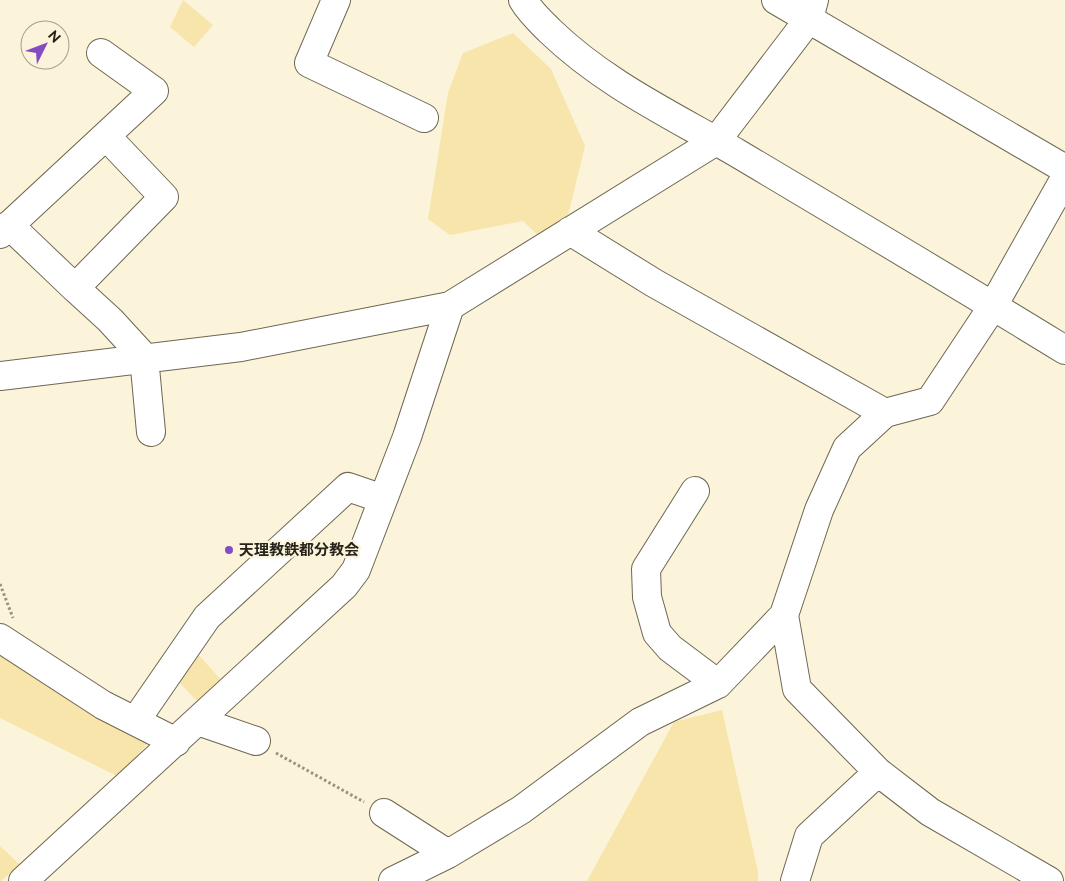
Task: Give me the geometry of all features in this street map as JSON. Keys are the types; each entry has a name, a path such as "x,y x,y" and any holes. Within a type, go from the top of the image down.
{"street":[{"path":"336,0 309,63 424,118"},
{"path":"523,0 528,8 560,40 593,68 623,88 716,141 1065,350"},
{"path":"776,0 812,10 1065,169"},
{"path":"1,378 144,357 241,347 450,306 716,141 812,10"},
{"path":"101,52 154,91 5,229 110,320 144,357 151,432"},
{"path":"75,288 164,197 106,136"},
{"path":"393,881 448,854 521,810 640,722 718,684 784,615 819,510 847,448 885,413 930,401 993,306 1065,178"},
{"path":"570,232 654,283 885,413"},
{"path":"23,881 344,586 356,570 407,437 450,306"},
{"path":"136,720 207,617 348,487 383,499"},
{"path":"695,491 646,568 648,596 657,633 670,648 718,684"},
{"path":"784,615 797,689 878,772 930,812 1049,881"},
{"path":"8,636 103,705 136,720 176,742"},
{"path":"198,721 256,741"},
{"path":"795,881 810,836 878,772"},
{"path":"384,814 448,854"}],"path":[{"path":"0,584 8,636"},
{"path":"256,741 384,814"}],"shaded area":[{"path":"183,0 213,25 194,47 170,27"},
{"path":"513,33 551,69 585,146 568,215 540,237 523,221 450,235 428,219 448,93 463,53"},
{"path":"0,646 153,737 119,777 0,718"},
{"path":"196,652 221,680 197,701 178,681"},
{"path":"722,710 758,872 758,881 587,881 674,722"},
{"path":"0,846 20,865 1,881 0,881"}],"place":[{"name":"天理教鉄都分教会","path":"229,550"}]}
